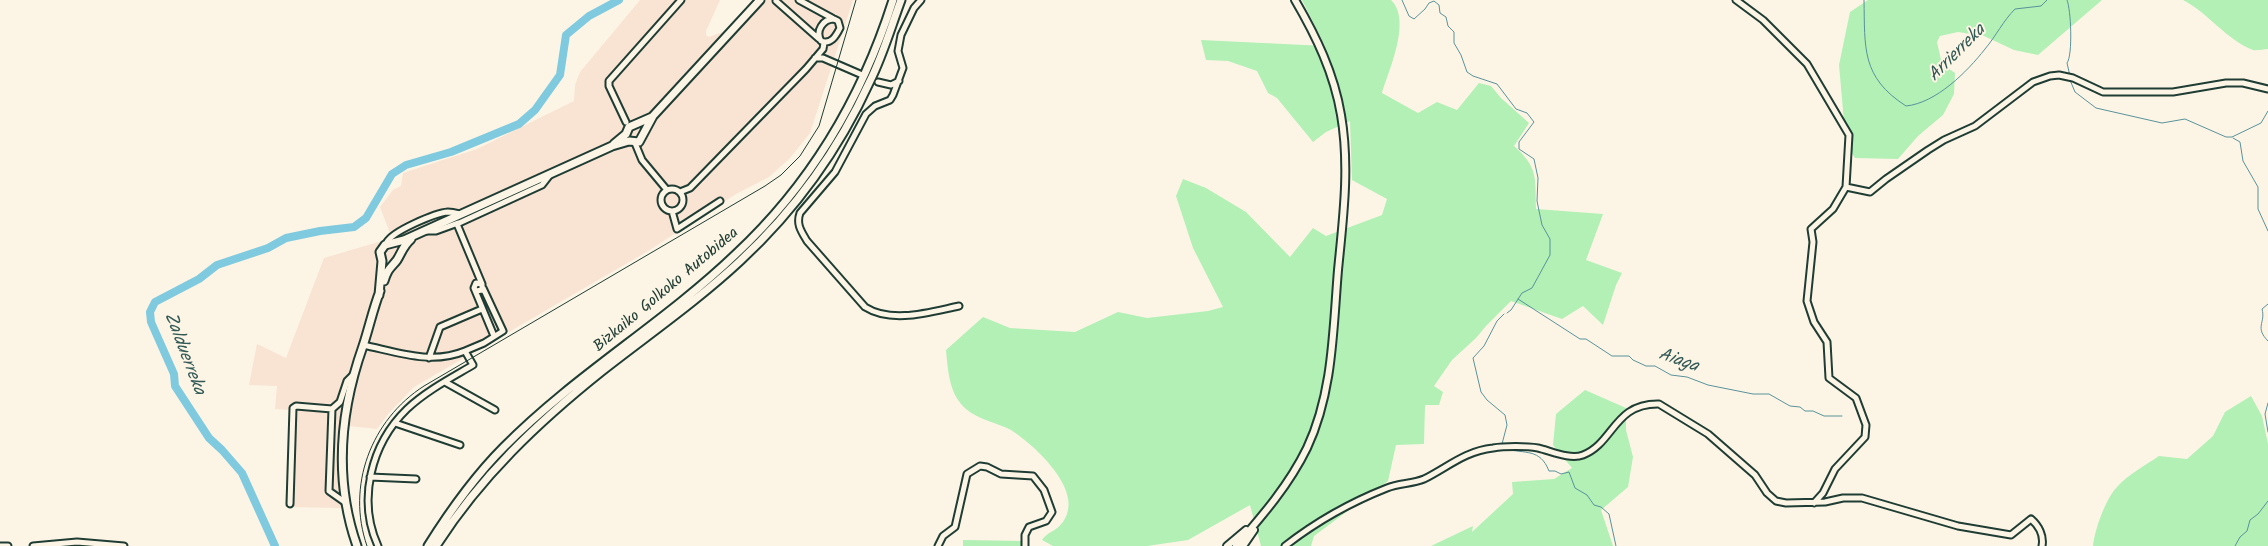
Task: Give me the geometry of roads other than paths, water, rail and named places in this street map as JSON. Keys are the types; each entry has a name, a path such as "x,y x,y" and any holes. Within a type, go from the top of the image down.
{"highway":[{"path":"378,295 382,260 380,255 381,249 612,146 630,139 642,139 643,133 653,116 760,0"},
{"name":"Bizkaiko Golkoko Autobidea","path":"428,546 473,481 504,447 551,404 704,283 736,254 793,195 833,137 862,83 893,0"},
{"name":"Bizkaiko Golkoko Autobidea","path":"436,546 480,485 530,431 602,371 711,287 761,240 799,198 827,158 857,108 878,64 901,0"},
{"path":"630,139 629,127 653,116"},
{"path":"634,125 639,126 643,133"},
{"path":"357,546 346,504 342,474 343,424 353,375 378,295 391,263 397,259 399,253 420,233"},
{"path":"390,244 396,247 399,253"},
{"path":"382,260 391,263"}],"main road":[{"path":"1244,546 1299,462 1316,425 1331,359 1346,185 1344,136 1338,96 1320,47 1295,0"},
{"path":"1236,546 1266,511"},
{"path":"1226,546 1255,524"}],"street":[{"path":"626,122 609,86 609,81 681,0"},
{"path":"799,0 838,21 840,28 836,37 824,43"},
{"path":"921,0 914,8 901,35 898,51 903,68 893,95 890,100 875,106 866,114 835,172 800,213 798,219 800,228 807,241 865,307 875,313 912,316 959,306"},
{"path":"1736,0 1763,20 1801,57 1817,77 1849,136 1846,187 1833,209 1811,229 1813,242 1807,302 1814,322 1827,342 1829,378 1856,398 1866,425 1865,438 1835,469 1823,493 1814,503"},
{"path":"776,1 824,43"},
{"path":"819,38 821,26 832,18"},
{"path":"824,43 823,49 828,61"},
{"path":"680,192 690,188 823,49"},
{"path":"815,58 823,58 860,74"},
{"path":"1846,187 1870,192 1936,145 1975,126 2033,82 2050,76 2059,75 2074,79 2103,92 2174,92 2226,83 2242,83 2268,89"},
{"path":"878,82 891,84 899,80"},
{"path":"891,84 893,95"},
{"path":"630,139 642,160 667,190"},
{"path":"420,233 436,231 457,224 542,185 551,173"},
{"path":"674,189 680,192 683,199 681,206 672,211 665,208 662,202 662,195 667,190 674,189"},
{"path":"672,211 677,229 720,201"},
{"path":"390,244 387,242 388,239 394,234 424,220 448,212 463,213 457,224"},
{"path":"363,345 425,359 465,351 484,343 503,330 481,285 457,224"},
{"path":"481,285 480,291 476,290 494,336"},
{"path":"429,358 440,327 482,309"},
{"path":"378,546 370,525 368,509 370,477 380,447 395,423 415,402 473,365 465,351"},
{"path":"290,504 293,408 332,408 340,402 347,381 350,375 353,375"},
{"path":"445,382 495,410"},
{"path":"1285,546 1346,505 1390,487 1416,482 1465,455 1479,450 1495,447 1538,448 1581,456 1594,449 1627,413 1650,404 1659,404 1708,434 1755,475 1776,501 1814,503 1831,502 1843,498 1862,498 1958,526 2011,535 2031,519 2039,528 2042,536 2042,546"},
{"path":"332,408 329,490 330,493 340,497 346,504"},
{"path":"395,423 460,445"},
{"path":"938,546 943,536 955,527 967,474 980,466 987,467 1001,474 1033,476 1041,485 1052,512 1046,520 1029,527 1025,536 1025,546"},
{"path":"370,477 416,479"},
{"path":"33,546 72,542 124,546"},
{"path":"0,546 8,546"}],"waterway":[{"name":"Zalduerreka","path":"275,546 242,473 209,438 175,386 174,374 151,322 150,312 155,302 199,279 217,265 268,248 286,238 354,227 366,218 392,174 406,165 451,152 519,124 535,110 560,75 566,35 589,16 619,0"},
{"path":"1402,0 1409,16 1414,19 1429,3 1434,1 1439,5 1440,13 1446,17 1448,26 1454,32 1454,43 1467,72 1497,84 1516,109 1527,113 1534,122 1519,142 1519,149 1534,159 1538,178 1537,201 1542,225 1550,239 1550,255 1532,288 1522,293 1507,313"},
{"name":"Arrierreka","path":"1864,0 1868,60 1881,84 1891,95 1906,106 1928,99 1950,85 1985,49 2015,9 2041,6 2047,0"},
{"name":"Arrierreka","path":"2067,0 2071,32 2067,63 2070,76"},
{"name":"Arrierreka","path":"2070,80 2075,92 2096,108 2162,123 2185,119 2226,137 2232,137 2261,123 2268,111"},
{"path":"2233,138 2240,142 2243,161 2258,187 2258,209 2268,231"},
{"name":"Aiaga","path":"1518,299 1580,339 1586,339 1612,356 1629,356 1646,366 1655,366 1671,375 1687,377 1708,385 1753,394 1769,394 1790,406 1800,407 1805,411 1813,411 1824,416 1842,416"},
{"path":"2268,304 2262,309 2261,328 2268,341"},
{"path":"1502,444 1507,425 1505,415 1487,400 1481,392 1473,358 1484,346 1497,321 1504,314"},
{"path":"2268,403 2265,414 2268,432"},
{"path":"1505,449 1536,455 1549,471 1561,474 1569,472 1575,488 1587,495 1594,505 1601,507 1609,514 1616,546"},
{"path":"2235,546 2240,537 2247,531 2250,520 2258,514 2268,501"}],"railway":[{"path":"367,546 361,523 360,500 362,478 368,456 377,436 405,400 424,386 781,175 800,156 819,126 856,0"}]}
